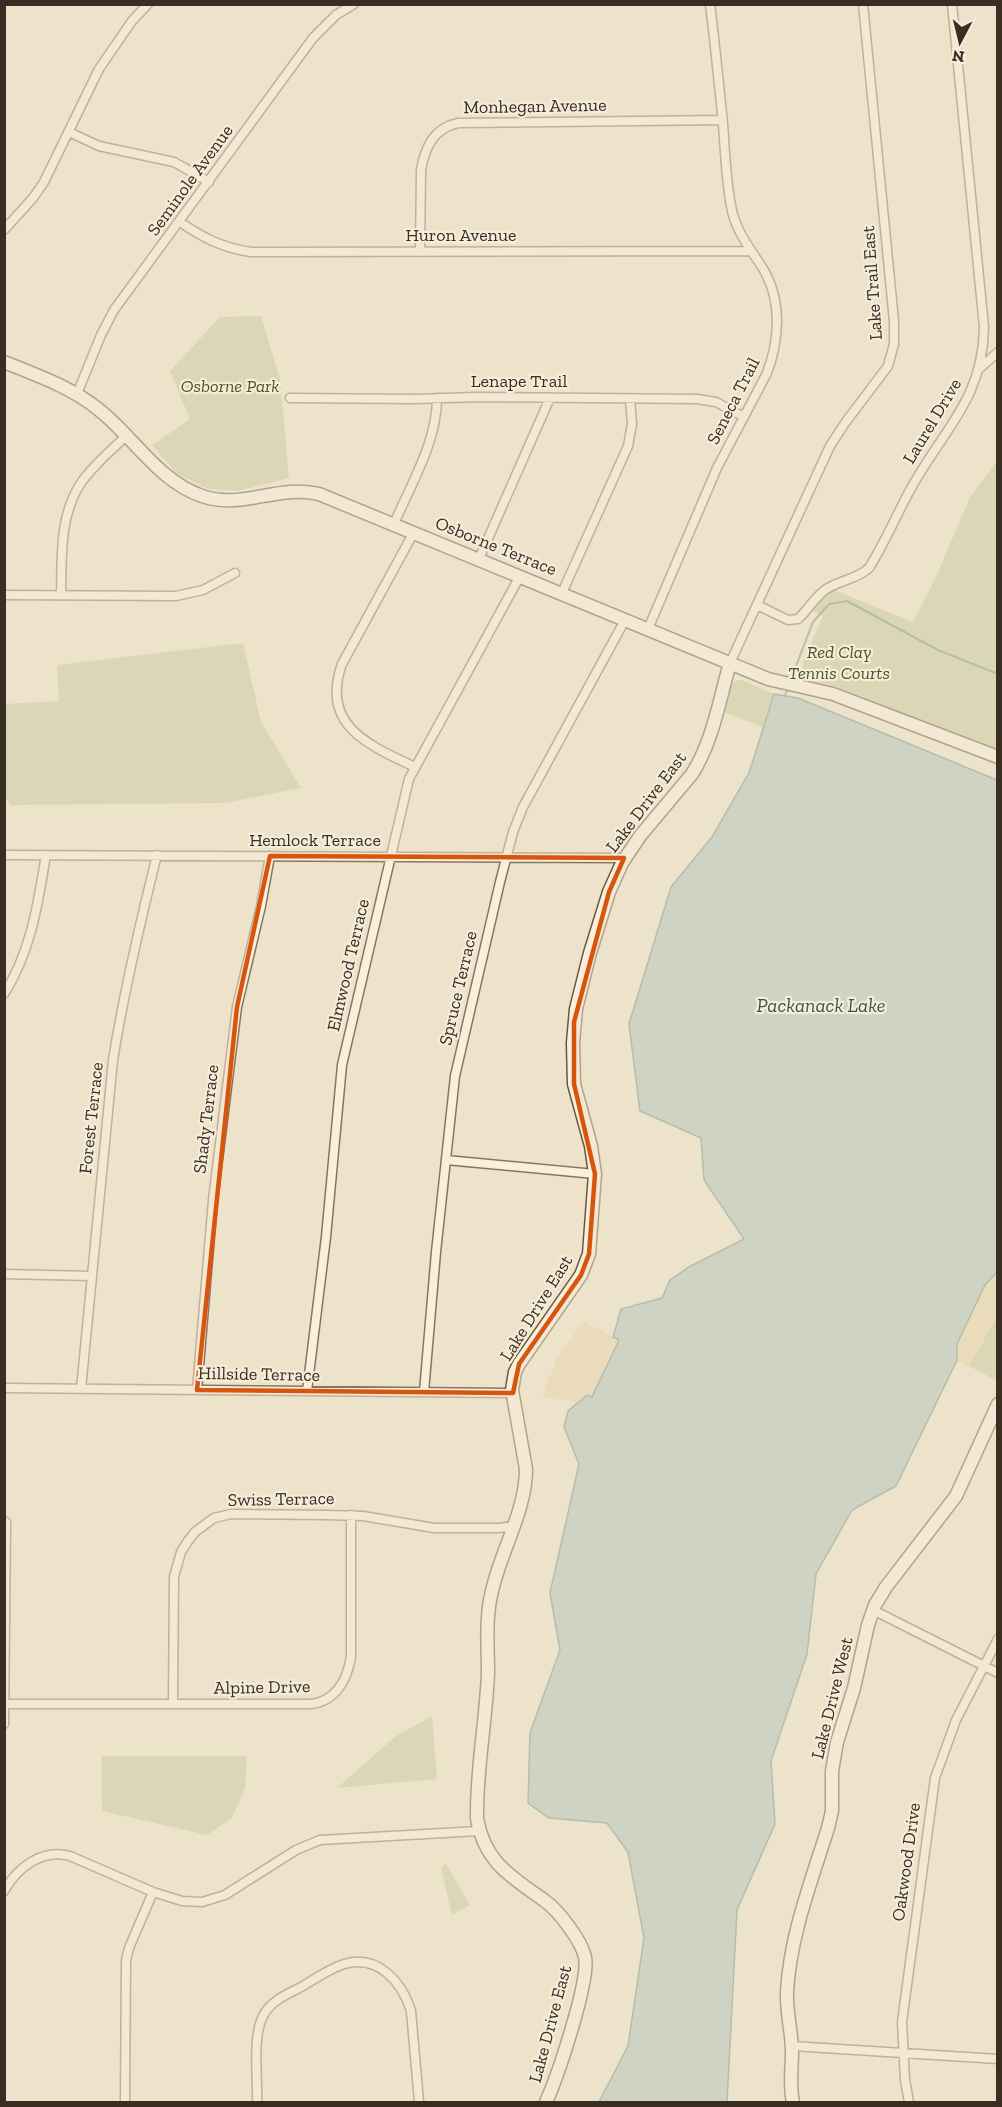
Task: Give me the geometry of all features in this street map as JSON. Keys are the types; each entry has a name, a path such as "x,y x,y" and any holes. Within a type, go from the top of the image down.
{"street":[{"path":"4,230 44,182 99,69 132,21 148,4"},
{"name":"Seminole Avenue","path":"77,394 101,335 114,310 313,38 336,15 354,4"},
{"name":"Seneca Trail","path":"648,629 710,483 767,373 777,329 776,304 772,290 761,265 750,251 738,228 731,208 710,4"},
{"name":"Lake Trail East","path":"730,663 830,446 882,375 892,355 894,321 863,4"},
{"name":"Laurel Drive","path":"757,605 793,620 802,615 817,596 827,588 857,577 869,568 914,482 963,409 980,368 984,327 952,4"},
{"name":"Monhegan Avenue","path":"420,252 423,159 431,140 450,124 723,120"},
{"path":"69,132 99,146 174,162 209,182"},
{"name":"Huron Avenue","path":"180,222 207,240 251,252 750,251"},
{"path":"980,368 998,352"},
{"name":"Osborne Terrace","path":"4,362 77,394 98,408 165,474 201,496 231,501 282,491 305,490 330,497 768,679 848,700 998,757"},
{"name":"Lenape Trail","path":"290,398 705,400 727,407 744,417"},
{"path":"479,559 550,398"},
{"path":"394,524 432,435 437,399"},
{"path":"562,593 628,446 632,424 630,399"},
{"path":"61,595 63,534 69,506 86,476 126,436"},
{"path":"414,532 342,664 338,674 336,696 341,716 352,731 371,745 415,767"},
{"path":"4,595 176,596 203,590 235,573"},
{"name":"Elmwood Terrace","path":"307,1391 326,1237 342,1065 409,780 520,576"},
{"name":"Spruce Terrace","path":"424,1392 457,1063 506,858 523,807 625,620"},
{"name":"Lake Drive East","path":"546,2103 555,2082 585,1976 585,1958 579,1943 557,1912 504,1872 488,1852 479,1830 477,1807 488,1672 488,1616 497,1572 521,1504 526,1480 513,1381 519,1364 581,1275 589,1254 596,1174 574,1084 573,1053 574,1022 590,953 609,892 624,858 700,762 730,663"},
{"name":"Hemlock Terrace","path":"4,855 624,858"},
{"path":"4,994 14,979 25,953 34,921 46,855"},
{"name":"Forest Terrace","path":"81,1389 91,1276 121,1010 157,855"},
{"name":"Shady Terrace","path":"197,1390 213,1200 237,1007 261,906 270,856"},
{"path":"446,1160 596,1174"},
{"path":"4,1274 91,1276"},
{"name":"Hillside Terrace","path":"4,1388 513,1393"},
{"name":"Lake Drive West","path":"793,2103 790,2080 792,2046 786,1996 791,1952 832,1811 832,1772 836,1748 854,1688 866,1633 873,1610 886,1587 956,1496 998,1404"},
{"name":"Swiss Terrace","path":"173,1704 173,1582 181,1552 195,1532 214,1518 231,1514 351,1515 434,1528 513,1526"},
{"name":"Alpine Drive","path":"4,1704 319,1703 334,1694 345,1677 351,1657 351,1515"},
{"path":"4,1724 6,1522"},
{"path":"873,1610 998,1673"},
{"name":"Oakwood Drive","path":"909,2103 902,2022 935,1778 956,1720 998,1639"},
{"path":"4,1891 13,1878 29,1863 41,1857 57,1854 70,1856 153,1892 190,1902 213,1900 225,1895 296,1850 320,1840 479,1830"},
{"path":"125,2103 126,1960 153,1892"},
{"path":"257,2103 257,2042 258,2031 265,2013 278,2000 334,1968 361,1962 377,1966 395,1979 407,1999 411,2011 419,2103"},
{"path":"792,2046 998,2059"}],"highlighted area":[{"path":"270,856 624,858 609,892 574,1022 574,1084 595,1174 589,1254 581,1275 519,1364 513,1393 197,1390 237,1007"}],"green space":[{"name":"Osborne Park","path":"261,316 280,379 289,478 238,491 208,489 176,473 152,445 190,419 170,371 220,317"},
{"name":"Red Clay Tennis Courts","path":"997,461 997,750 849,692 826,684 803,680 803,661 823,616 811,611 834,590 913,622 936,577 970,497"},
{"path":"243,643 261,722 301,788 226,803 10,805 5,797 5,704 59,701 57,665"},
{"path":"737,680 774,694 763,727 723,712 732,683"},
{"path":"997,1316 997,1381 969,1366"},
{"path":"432,1716 437,1779 337,1788 396,1736"},
{"path":"101,1756 247,1756 245,1788 232,1818 207,1835 102,1811"},
{"path":"446,1864 470,1905 452,1915 441,1867"}],"sand":[{"path":"997,1272 997,1316 969,1366 957,1360 957,1344 985,1285"},
{"path":"583,1321 619,1340 592,1398 587,1395 578,1402 542,1397 557,1359"}],"water":[{"name":"Packanack Lake","path":"774,694 798,698 997,780 997,1272 985,1285 957,1344 957,1360 896,1486 852,1510 816,1574 807,1654 771,1761 775,1824 737,1910 727,2102 599,2102 628,2046 644,1938 628,1852 607,1823 549,1818 528,1803 530,1733 560,1650 550,1593 579,1464 564,1427 568,1411 587,1395 592,1397 619,1340 613,1337 621,1309 662,1298 670,1280 689,1267 744,1239 704,1180 701,1138 640,1111 629,1024 671,887 712,837 749,773"}],"waterway":[{"path":"791,679 813,622 829,604 847,601 938,650 998,674"},
{"path":"785,696 788,687"}]}
